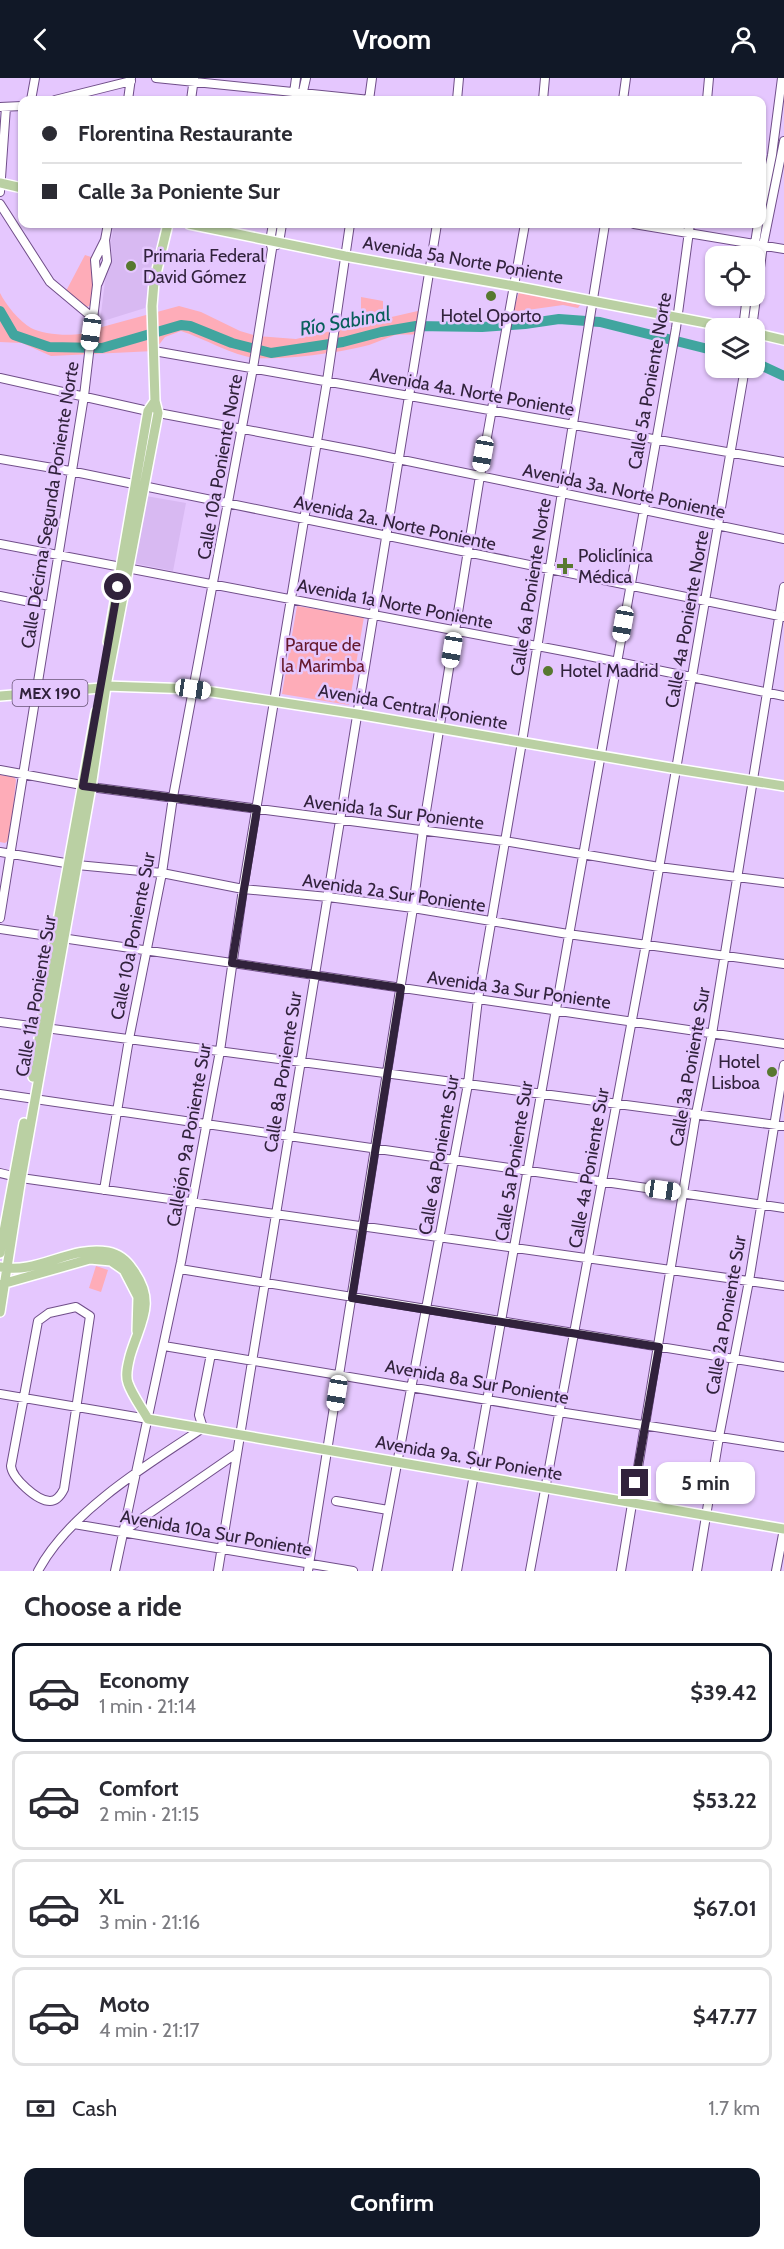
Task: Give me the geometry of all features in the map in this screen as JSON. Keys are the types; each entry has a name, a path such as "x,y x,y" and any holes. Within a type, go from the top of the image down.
{"main road":[{"path":"0,186 18,188"},
{"path":"153,412 155,401 152,317 154,282 167,228"},
{"name":"Avenida 5a Norte Poniente","path":"206,228 274,244 591,301 676,323 705,326"},
{"path":"765,336 784,340"},
{"name":"Calle 11a Poniente Sur","path":"0,1253 45,1028 109,652 153,412"},
{"name":"Avenida Central Poniente","path":"0,696 103,687 193,689 357,714 784,786"},
{"name":"Calle 11a Poniente Sur","path":"0,1312 17,1177"},
{"path":"4,1268 31,1266 77,1253 94,1251 116,1254 129,1264 140,1280 146,1297 143,1322 137,1333 128,1365 128,1382 148,1419"},
{"path":"2,1284 90,1259 111,1261 124,1270 138,1297 137,1333"},
{"name":"Avenida 9a. Sur Poniente","path":"148,1419 784,1529"}],"street":[{"path":"32,96 35,78"},
{"path":"156,78 194,80 291,96"},
{"path":"296,78 297,96"},
{"path":"297,96 306,78"},
{"path":"370,96 372,78"},
{"path":"457,96 459,78"},
{"path":"543,96 545,78"},
{"path":"624,96 626,78"},
{"path":"708,96 710,78"},
{"path":"766,184 782,78"},
{"path":"69,96 131,79 129,96"},
{"path":"192,96 194,80"},
{"path":"0,186 3,107 18,106"},
{"path":"766,219 783,157 784,141"},
{"path":"766,153 783,157"},
{"path":"0,204 50,282 93,318"},
{"name":"Calle Décima Segunda Poniente Norte","path":"0,918 25,774 70,471 84,396 97,285 95,260 105,240 107,228"},
{"name":"Calle 10a Poniente Norte","path":"273,228 274,244"},
{"name":"Calle 10a Poniente Norte","path":"193,689 253,368 256,338 274,244 280,228"},
{"name":"Callejón 9a Poniente Sur","path":"115,1571 180,1269 220,1051 243,890 327,381 349,228"},
{"name":"Calle 8a Poniente Sur","path":"218,1571 436,228"},
{"path":"309,1568 401,988 439,728 507,314 524,228"},
{"name":"Calle 6a Poniente Norte","path":"522,742 604,228"},
{"path":"662,228 784,249"},
{"name":"Calle 5a Poniente Norte","path":"602,756 616,662 676,323 690,228"},
{"path":"753,318 758,228"},
{"path":"759,244 763,228"},
{"name":"Avenida 4a. Norte Poniente","path":"154,351 784,462"},
{"name":"Calle 4a Poniente Norte","path":"677,769 690,678 743,378"},
{"name":"Avenida 3a. Norte Poniente","path":"0,379 784,539"},
{"name":"Avenida 2a. Norte Poniente","path":"0,459 70,471 781,617"},
{"name":"Avenida 1a Norte Poniente","path":"0,544 214,583 784,696"},
{"name":"Calle 3a Poniente Sur","path":"621,1571 696,1114 712,1034 765,693 781,617 784,587"},
{"path":"0,596 50,606"},
{"name":"Calle 10a Poniente Sur","path":"104,1190 116,1111 162,873 193,689"},
{"name":"Calle 6a Poniente Sur","path":"377,1571 468,1084 478,999 522,742"},
{"name":"Calle 5a Poniente Sur","path":"458,1571 529,1171 568,934 602,756"},
{"name":"Calle 4a Poniente Sur","path":"530,1571 677,769"},
{"name":"Avenida 1a Sur Poniente","path":"0,770 87,786 504,841 659,867 784,883"},
{"name":"Avenida 2a Sur Poniente","path":"0,852 73,864 162,873 243,890 328,897 413,908 568,934 784,964"},
{"name":"Avenida 3a Sur Poniente","path":"0,929 784,1044"},
{"path":"0,1022 784,1126"},
{"name":"Calle 2a Poniente Sur","path":"697,1571 705,1515 749,1281 784,1065"},
{"path":"0,1095 784,1208"},
{"path":"0,1173 104,1190 784,1286"},
{"path":"180,1269 784,1367"},
{"path":"76,1307 90,1316 75,1407 64,1489 57,1499 51,1501 27,1488 11,1473 38,1321 49,1313 76,1307"},
{"name":"Avenida 8a Sur Poniente","path":"164,1346 784,1447"},
{"path":"38,1571 52,1547 74,1524 137,1471 203,1428 199,1415 211,1354"},
{"path":"0,1394 148,1419"},
{"path":"124,1532 237,1453"},
{"path":"336,1501 388,1510"},
{"name":"Avenida 10a Sur Poniente","path":"74,1524 222,1549 309,1568 353,1571"},
{"path":"776,1571 784,1529"}],"shaded area":[{"name":"Primaria Federal David Gómez","path":"113,228 161,228 145,308 100,322 106,273 112,259"},
{"path":"146,496 186,503 173,571 133,563"}],"green space":[{"path":"85,255 94,258 96,284 91,305 85,308 65,293"},
{"path":"519,292 580,305 578,308 563,305 513,312"},
{"path":"0,293 13,312 26,325 44,332 62,335 79,334 179,306 201,312 240,331 257,336 296,339 422,310 418,334 395,335 357,348 312,355 281,358 247,357 181,331 165,337 154,351 51,356 22,343 0,342"},
{"path":"361,297 383,301 383,315 361,320"},
{"name":"Parque de la Marimba","path":"297,606 364,617 349,705 282,694"},
{"path":"0,775 14,777 16,780 10,839 5,843 0,842"},
{"path":"96,1266 108,1270 101,1292 89,1288"}],"waterway":[{"name":"Río Sabinal","path":"0,311 14,335 49,347 102,348 181,325 190,326 232,343 271,353 343,342 416,326 482,327 559,319 600,322 705,348"},
{"name":"Río Sabinal","path":"765,367 784,376"}],"place":[{"name":"Primaria Federal David Gómez","path":"131,266"},
{"name":"Hotel Oporto","path":"491,296"},
{"name":"Policlínica Médica","path":"565,566"},
{"name":"Hotel Madrid","path":"548,671"},
{"name":"Hotel Lisboa","path":"772,1072"}],"route":[{"path":"118,587 83,786 257,809 232,963 401,988 352,1298 659,1347 635,1483"}]}
